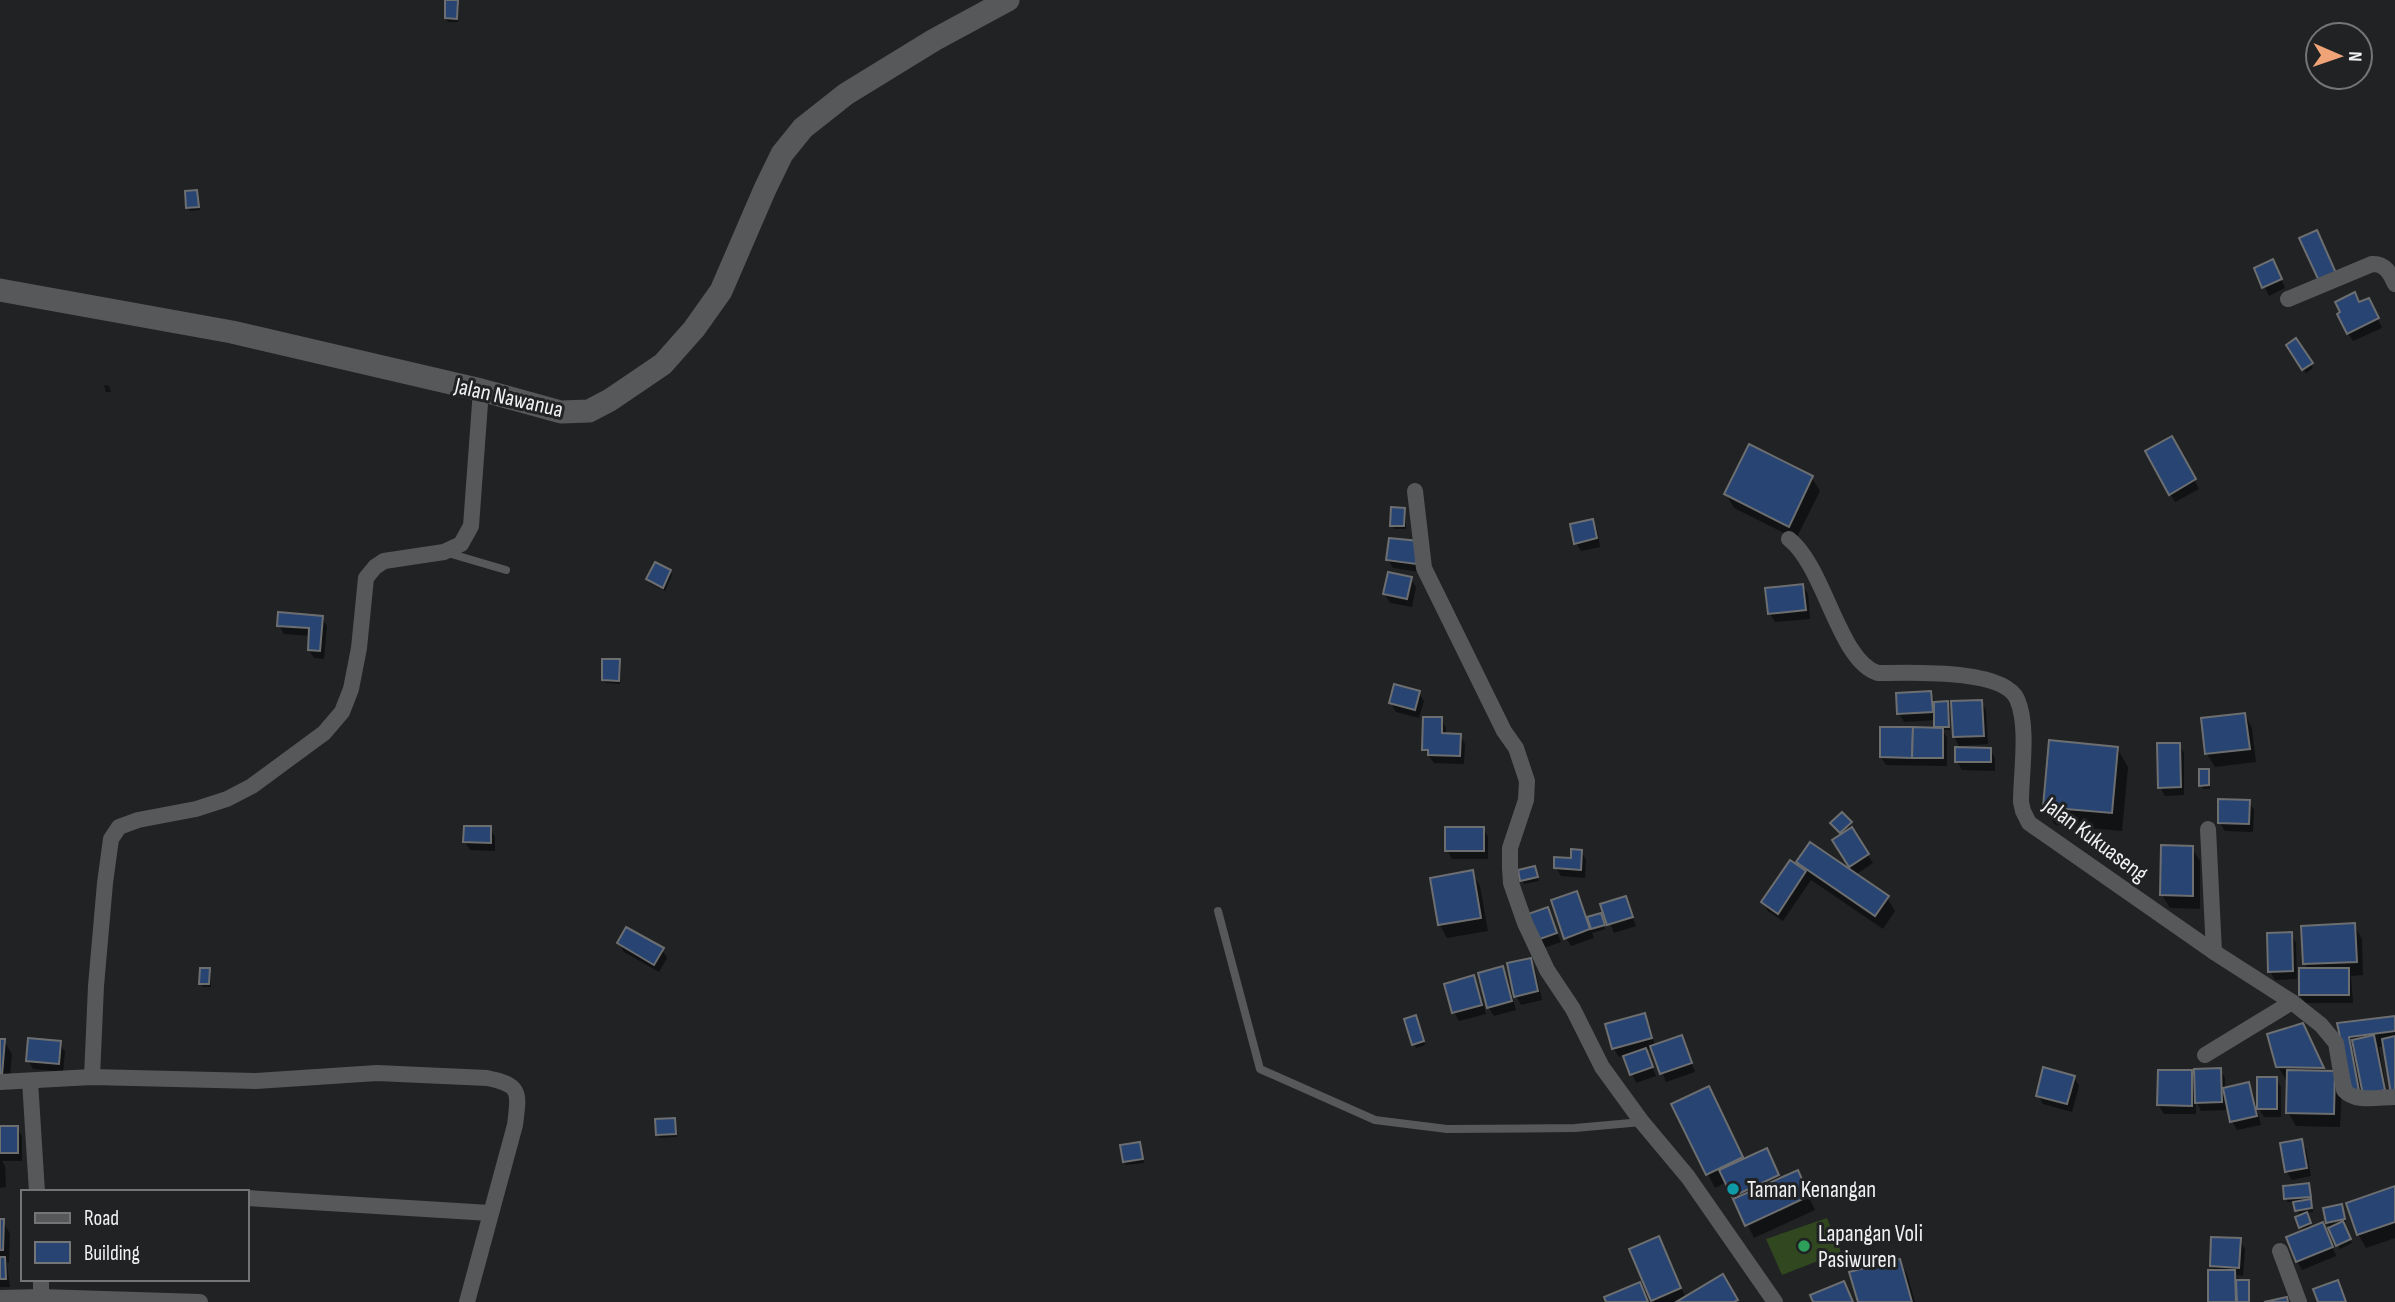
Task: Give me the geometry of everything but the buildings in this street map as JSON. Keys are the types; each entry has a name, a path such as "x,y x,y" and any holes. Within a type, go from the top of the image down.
{"street":[{"name":"Jalan Nawanua","path":"0,290 232,332 481,390 561,412 589,411 610,400 663,363 694,329 721,291 782,154 803,128 846,94 934,40 1009,0"},
{"path":"2288,299 2372,264 2384,267 2395,285"},
{"path":"92,1077 104,884 108,852 115,833 119,827 138,820 196,809 227,799 252,786 324,733 342,712 351,689 359,648 366,578 375,566 384,561 444,552 461,544 471,526 481,390"},
{"path":"1415,491 1424,568 1504,732 1516,748 1527,781 1526,800 1510,848 1511,883 1525,923 1602,1067 1642,1122 1688,1177 1775,1302"},
{"name":"Jalan Kukuaseng","path":"1789,539 1800,547 1843,632 1860,662 1870,671 1944,673 1979,678 2009,690 2016,696 2023,726 2021,802 2029,823 2214,952 2292,1002 2329,1033 2336,1043 2344,1090 2348,1095 2357,1098 2395,1097"},
{"path":"2208,829 2214,952"},
{"path":"2205,1055 2292,1002"},
{"path":"0,1082 92,1077 256,1081 377,1073 504,1081 514,1087 519,1097 515,1125 467,1302"},
{"path":"30,1081 37,1190"},
{"path":"248,1198 491,1213"},
{"path":"2280,1251 2299,1302"},
{"path":"41,1281 41,1297"},
{"path":"0,1298 200,1302"}],"lane":[{"path":"444,552 506,570"},
{"path":"1218,911 1260,1069 1375,1120 1447,1129 1575,1128 1642,1122"}],"green space":[{"name":"Lapangan Voli Pasiwuren","path":"1827,1218 1841,1252 1782,1275 1766,1239"}],"place":[{"name":"Taman Kenangan","path":"1733,1189"},
{"name":"Lapangan Voli Pasiwuren","path":"1804,1246"}]}
